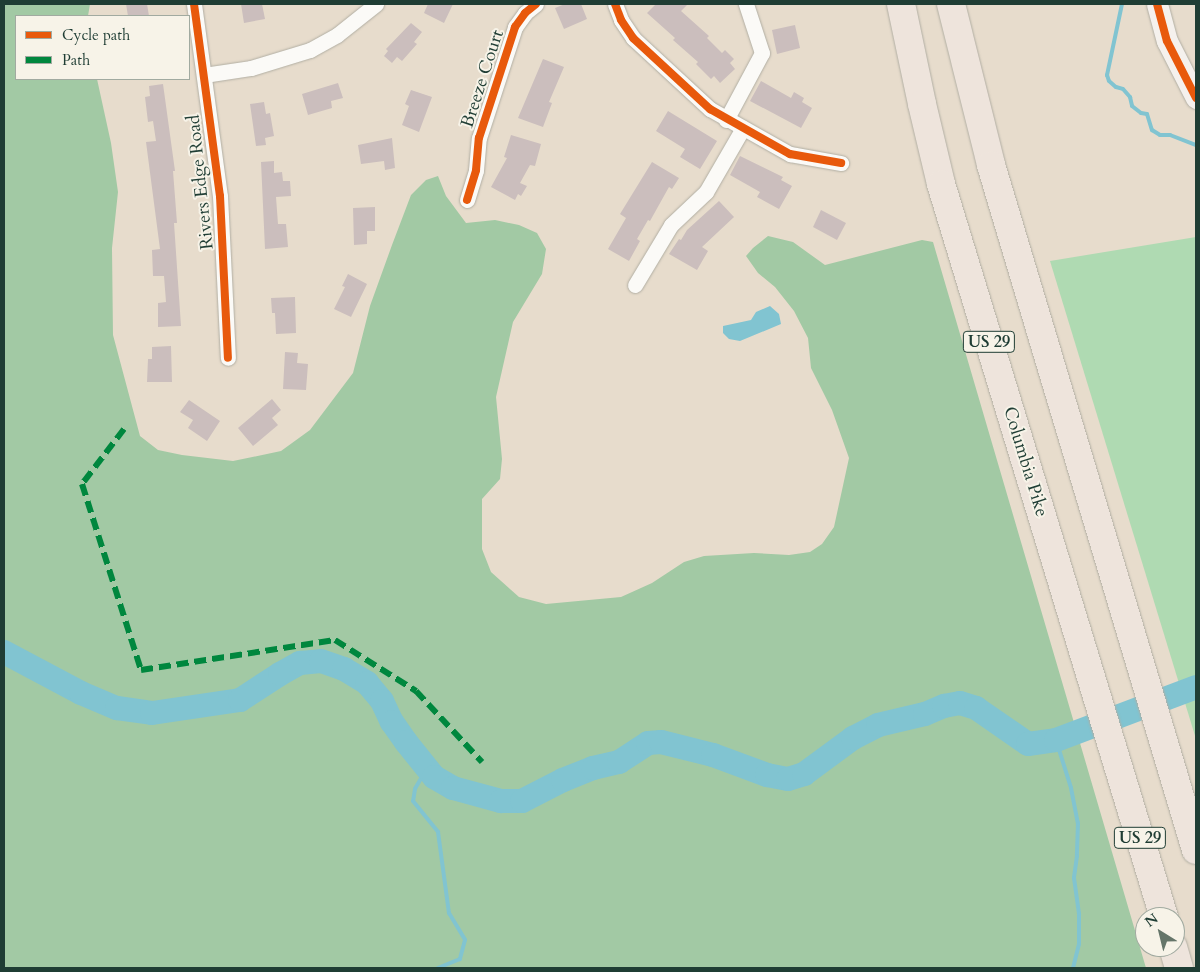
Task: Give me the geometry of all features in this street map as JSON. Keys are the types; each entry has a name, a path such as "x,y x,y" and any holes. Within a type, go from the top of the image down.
{"highway":[{"name":"Columbia Pike","path":"902,4 922,104 942,184 1161,907"},
{"name":"US 29","path":"951,4 991,165 1142,662 1196,850"}],"street":[{"name":"Rivers Edge Road","path":"194,4 220,196 228,358"},
{"path":"204,75 251,68 285,60 310,50 344,31 376,4"},
{"name":"Breeze Court","path":"467,200 476,170 479,138 516,27 525,13 536,4"},
{"path":"614,4 621,20 633,38 710,109 726,120 790,154 841,163"},
{"path":"726,120 762,53 746,4"},
{"path":"1157,4 1167,41 1196,98"},
{"path":"635,285 671,225 706,192 743,128"}],"green space":[{"path":"4,4 90,4 88,15 15,15 15,80 97,80 111,143 118,192 112,248 113,335 140,436 158,450 233,461 281,451 310,430 353,373 370,306 392,245 411,195 426,180 438,176 446,196 466,223 495,220 519,225 537,233 546,249 542,274 513,322 496,397 502,459 500,479 482,499 482,549 491,572 519,597 546,604 621,597 652,583 684,562 704,556 754,553 789,555 810,552 822,544 834,527 849,458 832,410 811,368 808,338 794,311 775,287 758,273 746,256 768,236 793,242 825,265 922,240 933,242 1135,931 1135,957 1143,957 1146,968 4,968"},
{"path":"1196,237 1196,739 1050,261"}],"water":[{"path":"770,306 779,314 781,324 740,341 729,339 723,333 723,326 751,320 756,312"}],"building":[{"path":"126,4 147,4 149,15 128,15"},
{"path":"241,4 262,4 265,19 244,23"},
{"path":"428,4 453,4 444,23 424,13"},
{"path":"565,4 581,4 587,19 564,29 555,8"},
{"path":"656,4 688,4 681,11 709,36 707,38 722,53 725,50 734,59 730,63 735,69 720,83 714,76 711,79 696,64 698,62 673,40 675,38 647,13"},
{"path":"411,23 422,32 414,42 417,44 402,61 397,57 392,63 384,56 388,51 386,49"},
{"path":"795,25 800,48 777,54 772,30"},
{"path":"543,59 564,67 549,102 552,103 543,127 518,118"},
{"path":"761,81 791,98 794,92 804,98 802,102 812,108 801,128 750,101"},
{"path":"338,83 343,98 331,101 332,108 308,115 302,94"},
{"path":"163,84 175,171 173,171 177,223 174,223 181,326 158,327 158,303 166,302 164,276 153,276 152,250 160,249 146,142 156,141 153,121 148,122 145,97 150,96 149,86"},
{"path":"411,90 432,97 419,132 402,125 409,106 405,104"},
{"path":"264,102 266,114 270,113 274,136 265,138 266,145 256,146 250,104"},
{"path":"668,111 717,141 700,169 680,157 685,149 656,131"},
{"path":"511,135 541,144 535,166 530,165 520,183 527,186 521,196 518,194 515,200 491,187 507,158 504,157"},
{"path":"392,138 395,168 385,170 384,161 361,164 358,145"},
{"path":"740,156 783,177 781,180 792,186 779,209 757,197 760,192 730,175"},
{"path":"274,161 274,173 282,172 283,181 290,181 291,196 276,197 278,224 286,224 288,247 265,249 261,162"},
{"path":"652,162 679,178 672,189 669,187 650,221 648,220 637,239 640,241 629,261 608,249 626,218 620,214"},
{"path":"719,201 734,217 702,247 708,251 697,270 669,254 687,230"},
{"path":"375,207 375,231 367,231 367,244 354,245 353,208"},
{"path":"821,210 846,223 837,240 813,227"},
{"path":"348,274 367,284 351,317 334,309 345,287 342,286"},
{"path":"295,297 296,333 276,334 275,313 272,313 271,298"},
{"path":"171,346 172,382 147,382 148,359 152,359 152,347"},
{"path":"285,352 298,353 297,363 308,364 306,390 283,389"},
{"path":"272,399 281,410 272,418 278,425 253,446 238,428"},
{"path":"189,400 220,421 207,441 188,428 193,420 180,412"}],"waterway":[{"path":"1122,4 1107,75 1109,81 1116,87 1123,89 1130,97 1132,106 1141,113 1147,114 1152,130 1160,135 1170,135 1196,145"},
{"path":"4,652 81,693 117,708 152,713 240,700 300,663 321,661 344,669 367,683 382,701 392,722 406,742 434,777 453,788 501,801 522,801 563,780 593,768 619,762 648,743 661,742 713,755 767,775 788,779 804,774 853,738 878,725 925,714 944,706 960,703 976,708 1028,744 1056,740 1196,687"},
{"path":"1056,740 1071,788 1078,823 1074,878 1079,915 1079,944 1073,968"},
{"path":"427,768 415,789 413,801 438,832 449,913 465,940 460,959 438,968"}],"marked path":[{"path":"124,429 82,484 141,670 335,640 416,691 482,762"}],"cycle path":[{"path":"194,4 220,196 228,358"},
{"path":"467,200 476,170 479,138 515,27 525,13 536,4"},
{"path":"615,4 621,20 633,38 710,109 790,154 841,163"},
{"path":"1157,4 1167,41 1196,98"}]}
